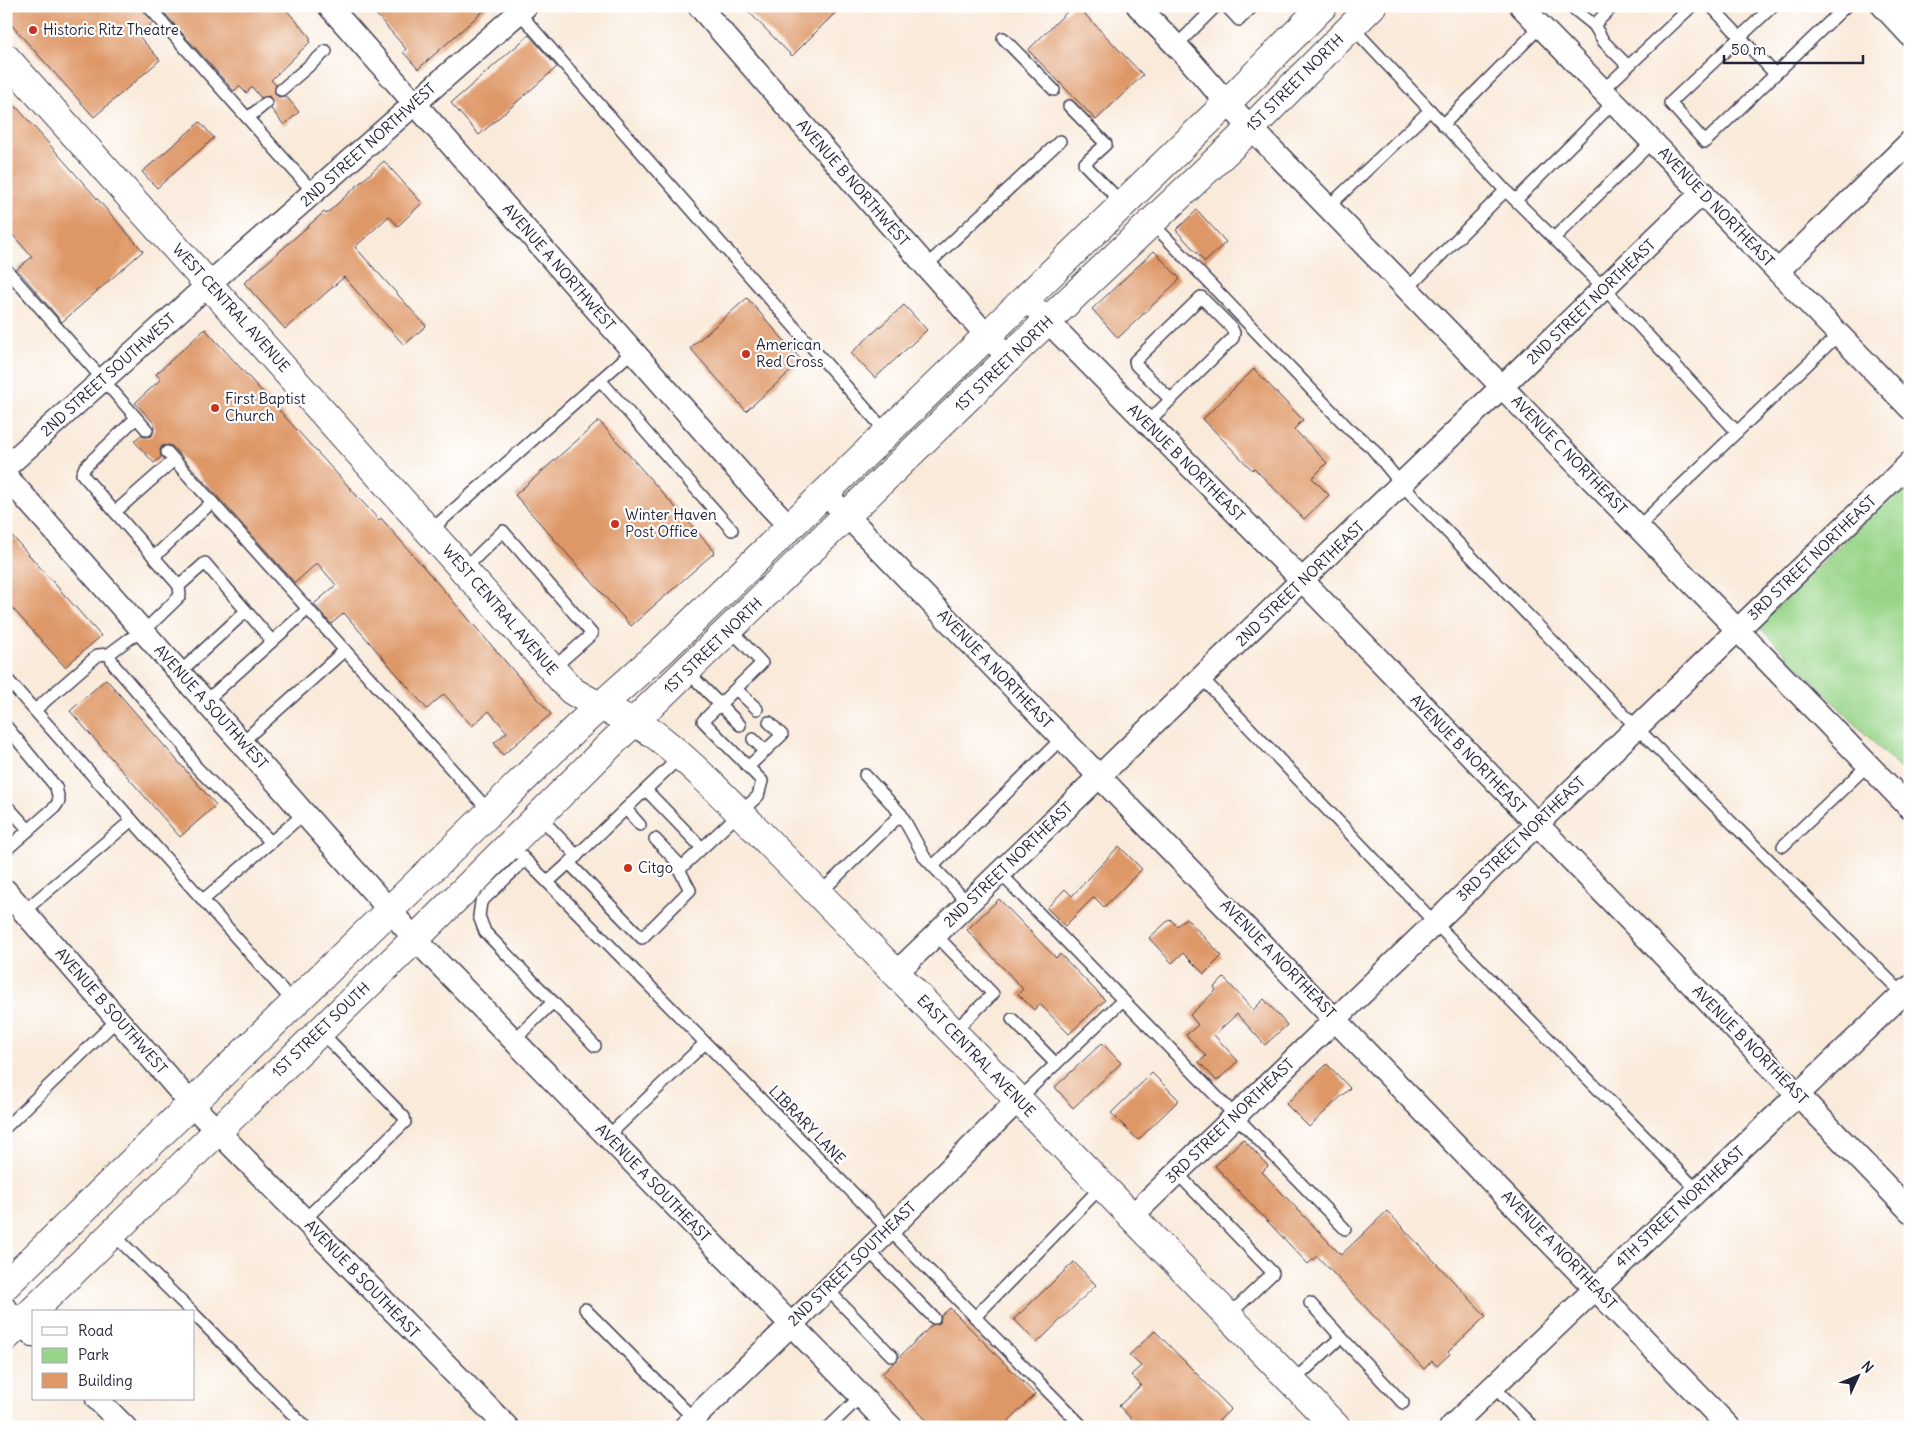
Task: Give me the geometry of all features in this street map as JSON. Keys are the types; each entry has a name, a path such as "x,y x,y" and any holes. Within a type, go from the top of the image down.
{"main road":[{"path":"6,1284 192,1105 490,812 664,649 987,336 1227,103 1323,6"},
{"name":"1ST STREET NORTH","path":"636,722 1009,358 1252,127 1372,6"},
{"name":"WEST CENTRAL AVENUE","path":"6,58 431,530 571,690 601,706"},
{"name":"EAST CENTRAL AVENUE","path":"601,706 636,722 680,757 739,814 896,973 1336,1427"},
{"name":"1ST STREET SOUTH","path":"33,1310 415,939 492,878 518,852 538,816 636,722"},
{"name":"1ST STREET SOUTH","path":"17,1326 32,1311"}],"street":[{"name":"AVENUE A NORTHWEST","path":"329,6 756,492 790,526"},
{"name":"AVENUE B NORTHWEST","path":"699,6 987,336 1009,358"},
{"name":"AVENUE C NORTHEAST","path":"1138,6 1227,103 1638,527 1736,631 1910,808"},
{"name":"AVENUE D NORTHEAST","path":"1521,6 1910,408"},
{"path":"1883,6 1910,35"},
{"name":"2ND STREET NORTHWEST","path":"210,283 314,193 519,8"},
{"path":"1778,271 1910,142"},
{"name":"2ND STREET NORTHEAST","path":"896,973 1504,388 1703,192"},
{"name":"2ND STREET SOUTHWEST","path":"6,467 210,283"},
{"name":"AVENUE B NORTHEAST","path":"1025,298 1303,581 1910,1211"},
{"name":"3RD STREET NORTHEAST","path":"1132,1216 1910,462"},
{"name":"AVENUE A SOUTHWEST","path":"6,476 415,939"},
{"name":"AVENUE A NORTHEAST","path":"825,493 1729,1427"},
{"name":"AVENUE B SOUTHWEST","path":"6,891 192,1105 217,1130"},
{"name":"AVENUE A SOUTHEAST","path":"415,939 891,1427"},
{"name":"4TH STREET NORTHEAST","path":"1450,1427 1906,990"},
{"name":"2ND STREET SOUTHEAST","path":"693,1424 790,1324 889,1230 1018,1100"},
{"name":"AVENUE B SOUTHEAST","path":"217,1130 507,1427"},
{"path":"98,1400 125,1427"}],"lane":[{"path":"148,6 314,193"},
{"path":"1176,46 1216,6"},
{"path":"1226,6 1239,20 1253,6"},
{"path":"1575,6 1574,9 1594,25 1604,42 1628,66"},
{"path":"1594,25 1613,6"},
{"path":"1516,200 1609,96 1628,66 1692,6"},
{"path":"1711,6 1775,74"},
{"path":"1773,6 1670,103 1705,142 1846,6"},
{"path":"519,8 886,433"},
{"path":"1352,26 1506,190 1605,289 1737,432"},
{"path":"1443,124 1541,26"},
{"path":"1004,38 1054,90"},
{"path":"281,90 326,51"},
{"path":"248,118 266,103"},
{"path":"1069,106 1106,144 1084,164 1123,204"},
{"path":"1328,207 1430,110"},
{"path":"926,266 1060,141"},
{"path":"1554,238 1653,142"},
{"path":"1407,289 1506,190"},
{"path":"1151,222 1348,429 1371,447 1402,485 1636,727 1906,990"},
{"path":"6,269 146,430"},
{"path":"1147,423 1233,338 1234,333 1231,327 1202,297 1135,361 1136,365 1170,399"},
{"path":"1638,527 1839,334"},
{"path":"431,530 633,352"},
{"path":"600,380 732,530"},
{"path":"35,710 90,660 98,655 109,654 129,639 144,631 180,596 179,586 82,474 85,466 136,418"},
{"path":"115,512 170,456 490,812"},
{"path":"154,557 212,502"},
{"path":"464,569 504,531 592,634 552,669"},
{"path":"179,586 205,563 272,641"},
{"path":"206,701 308,609"},
{"path":"180,672 246,611"},
{"path":"538,816 573,860 642,938 690,890 680,872 682,867 758,796 762,781 703,721 762,663 730,629"},
{"path":"242,742 345,650"},
{"path":"109,654 114,665 182,744 196,767 271,842"},
{"path":"687,671 740,725"},
{"path":"6,678 295,1004"},
{"path":"1202,678 1435,923 1698,1190"},
{"path":"736,689 757,710"},
{"path":"748,767 782,735 769,722"},
{"path":"6,726 56,786 59,801 55,808 6,850"},
{"path":"933,866 1062,738"},
{"path":"753,739 765,751"},
{"path":"548,882 680,757"},
{"path":"1783,846 1868,765"},
{"path":"865,774 902,814 925,858 968,903"},
{"path":"646,790 702,848"},
{"path":"6,805 29,830"},
{"path":"626,809 640,825"},
{"path":"203,900 305,813"},
{"path":"819,894 902,814"},
{"path":"24,911 132,820"},
{"path":"655,839 682,867"},
{"name":"LIBRARY LANE","path":"518,852 1083,1427"},
{"path":"1000,873 1345,1229"},
{"path":"492,878 481,902 479,916 485,932 595,1046"},
{"path":"936,935 993,994 953,1032"},
{"path":"1018,1100 1123,1000"},
{"path":"514,1040 552,1002"},
{"path":"1012,1019 1056,1064"},
{"path":"6,1127 118,1020"},
{"path":"304,1220 405,1122 404,1117 320,1031"},
{"path":"608,1136 705,1043"},
{"path":"1177,1172 1273,1273 1228,1316"},
{"path":"975,1317 1102,1186"},
{"path":"112,1233 190,1310"},
{"path":"868,1250 934,1318"},
{"path":"827,1289 892,1356"},
{"path":"1310,1303 1403,1403"},
{"path":"585,1309 693,1424"},
{"path":"195,1315 305,1427"},
{"path":"1292,1382 1342,1337"},
{"path":"1493,1386 1533,1427"},
{"path":"829,1427 861,1396"}],"green space":[{"path":"1910,476 1910,779 1758,626"}],"building":[{"path":"6,6 141,6 153,23 138,35 160,60 94,117 6,19"},
{"path":"158,6 283,6 310,37 310,42 271,80 276,85 275,94 279,97 286,96 299,112 284,125 271,109 273,102 269,96 261,98 252,87 246,93 239,86 234,91"},
{"path":"369,6 489,6 418,69 403,52 406,49"},
{"path":"743,6 842,6 792,56"},
{"path":"1073,6 1077,6 1143,75 1096,120 1028,50"},
{"path":"529,35 557,67 479,135 451,103"},
{"path":"6,95 143,251 62,322 17,269 32,257 6,227"},
{"path":"200,122 214,138 157,188 142,172"},
{"path":"384,161 422,203 398,226 389,216 355,247 426,326 404,345 344,277 285,329 244,283 324,212 326,214"},
{"path":"1197,210 1226,242 1205,262 1176,230"},
{"path":"1154,251 1180,279 1118,338 1092,309"},
{"name":"American Red Cross","path":"747,298 802,361 746,411 690,348"},
{"path":"904,305 927,330 875,378 851,353"},
{"path":"205,329 379,520 381,518 551,714 503,755 494,743 507,732 489,711 472,726 444,694 427,709 344,613 331,624 314,604 336,585 317,563 295,583 173,447 169,445 162,446 160,450 161,457 154,463 134,441 141,435 145,437 152,436 154,429 154,423 135,403 161,379 156,374"},
{"path":"1254,369 1303,420 1294,429 1327,463 1312,478 1329,495 1304,519 1254,468 1252,470 1203,419"},
{"name":"Winter Haven Post Office","path":"599,421 715,552 631,626 515,495"},
{"path":"6,529 101,636 65,667 6,601"},
{"path":"106,679 216,805 180,837 70,711"},
{"path":"1119,846 1142,869 1104,907 1094,897 1065,926 1047,908 1065,889 1072,896"},
{"path":"999,899 1056,958 1060,954 1105,1000 1069,1034 1040,1004 1034,1010 1018,994 1023,989 967,930"},
{"path":"1186,918 1222,956 1204,974 1183,953 1172,963 1149,938 1170,919 1177,926"},
{"path":"1224,978 1253,1010 1264,999 1287,1025 1265,1045 1237,1014 1214,1035 1238,1061 1217,1081 1199,1062 1206,1056 1186,1035 1198,1025 1190,1015 1216,990 1214,987"},
{"path":"1102,1043 1121,1063 1073,1108 1055,1087"},
{"path":"1327,1064 1350,1088 1309,1127 1286,1104"},
{"path":"1152,1073 1179,1100 1138,1140 1111,1113"},
{"path":"1243,1139 1268,1166 1262,1172 1341,1255 1387,1211 1486,1316 1448,1352 1450,1354 1437,1366 1432,1361 1424,1369 1317,1256 1308,1264 1215,1166"},
{"path":"1074,1262 1096,1285 1037,1343 1014,1319"},
{"path":"950,1308 1035,1394 1003,1427 933,1427 882,1374 932,1325 940,1323 941,1316"},
{"path":"1155,1331 1231,1409 1212,1427 1139,1427 1119,1406 1141,1385 1131,1375 1141,1366 1129,1355"}],"place":[{"name":"Historic Ritz Theatre","path":"33,30"},
{"name":"American Red Cross","path":"746,354"},
{"name":"First Baptist Church","path":"215,408"},
{"name":"Winter Haven Post Office","path":"615,524"},
{"name":"Citgo","path":"628,868"}]}
